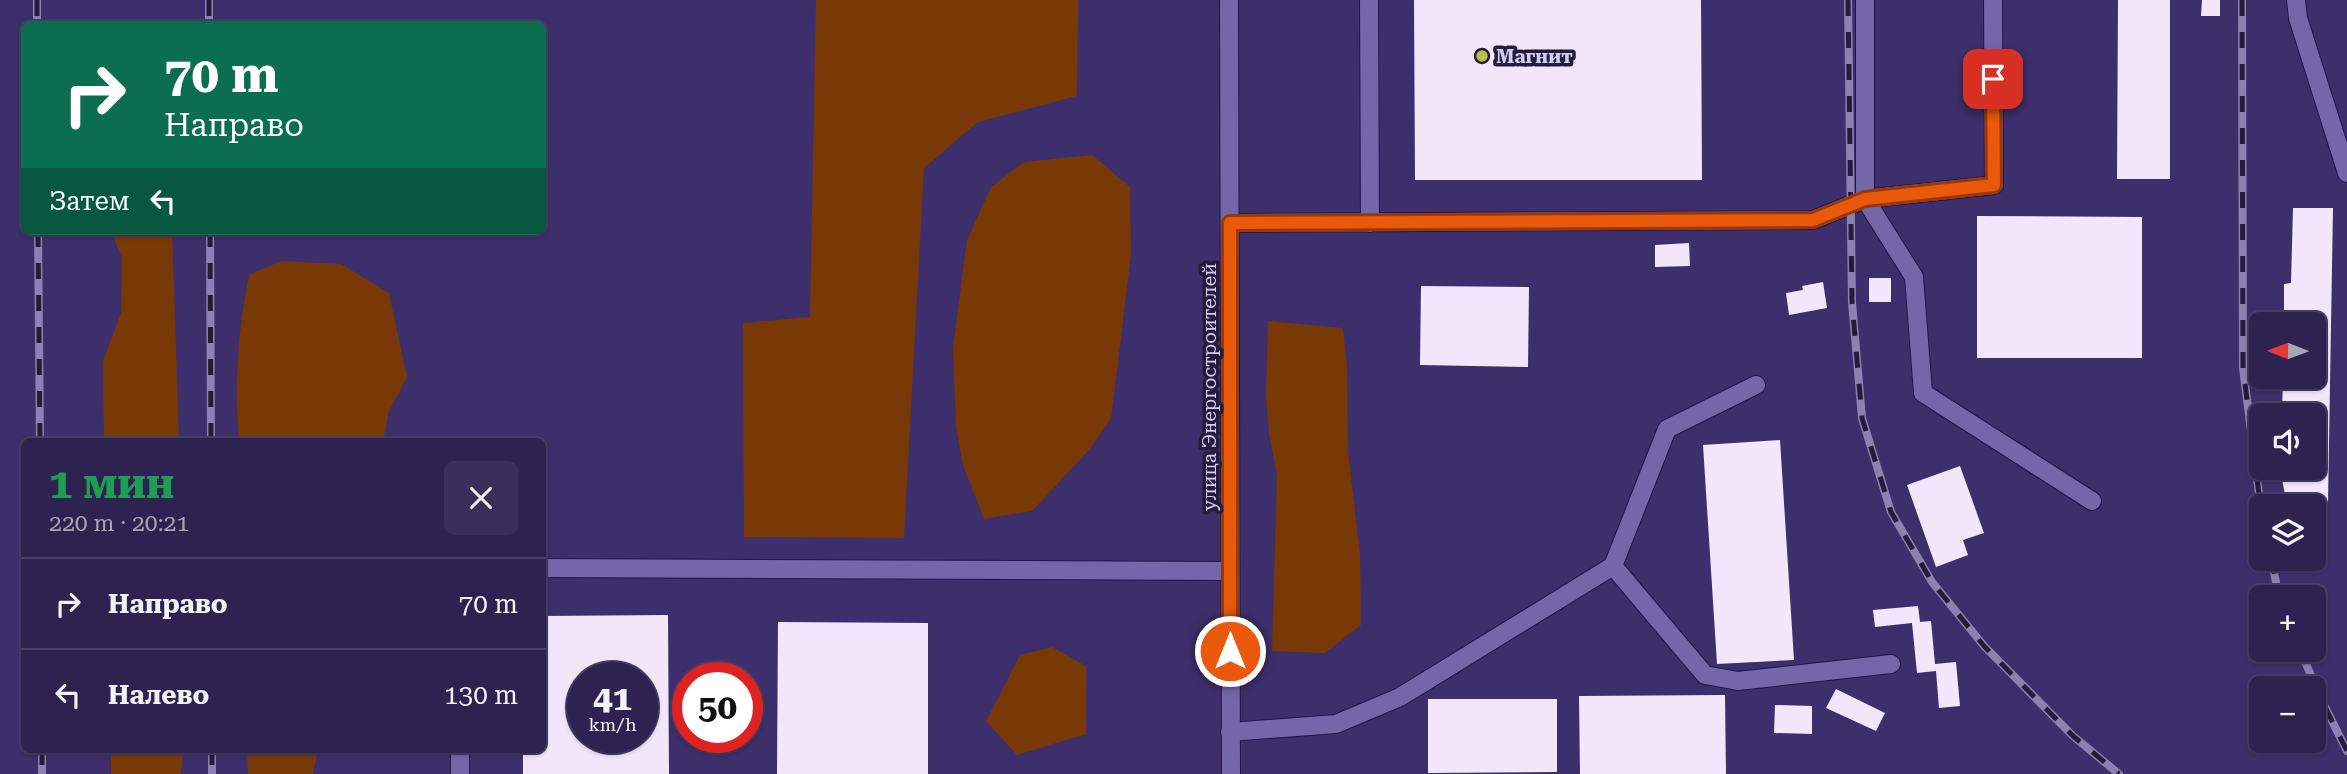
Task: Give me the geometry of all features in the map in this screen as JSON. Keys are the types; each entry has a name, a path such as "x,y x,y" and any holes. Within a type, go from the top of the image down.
{"main road":[{"name":"улица Энергостроителей","path":"1229,0 1231,774"},
{"path":"1369,0 1370,223"},
{"path":"1865,0 1865,199 1914,277 1923,393 2092,501"},
{"path":"1230,223 1813,220 1865,199 1994,185 1993,0"},
{"path":"2296,0 2298,19 2347,173"},
{"path":"1230,732 1336,724 1400,697 1613,566 1667,429 1756,385"},
{"path":"1613,566 1705,675 1738,681 1891,664"},
{"path":"546,568 1230,571"},
{"path":"460,753 460,774"}],"shaded area":[{"path":"816,0 1078,0 1077,96 978,122 924,168 904,538 744,537 743,323 810,317"},
{"path":"1092,155 1130,187 1131,255 1111,419 1088,451 1032,511 984,519 963,465 956,427 953,347 967,240 991,187 1024,162"},
{"path":"113,235 172,235 179,438 104,438 103,361 121,313 122,258"},
{"path":"281,261 341,264 389,293 407,377 389,411 384,438 239,438 238,358 249,275"},
{"path":"1268,321 1343,328 1347,367 1348,451 1360,555 1361,625 1325,653 1272,651 1277,474 1269,434 1266,393"},
{"path":"1052,647 1086,666 1086,734 1017,755 986,721 1020,655"},
{"path":"111,753 183,753 181,774 111,774"},
{"path":"247,753 317,753 313,774 248,774"}],"building":[{"path":"1414,0 1701,0 1702,180 1415,180"},
{"path":"2118,0 2170,0 2170,179 2117,179"},
{"path":"2202,0 2220,0 2220,16 2201,16"},
{"path":"2293,208 2333,208 2328,503 2326,494 2285,494 2282,480 2326,480 2326,403 2282,403 2283,389 2326,389 2326,312 2284,312 2284,284 2291,283"},
{"path":"1977,216 2142,217 2142,358 1977,358"},
{"path":"1689,243 1690,266 1655,267 1655,245"},
{"path":"1869,278 1891,278 1891,302 1869,302"},
{"path":"1823,282 1827,308 1789,315 1786,293 1803,290 1802,286"},
{"path":"1421,286 1529,287 1528,367 1420,365"},
{"path":"1780,440 1794,660 1717,664 1703,445"},
{"path":"1960,466 1984,533 1963,540 1968,555 1936,567 1907,485"},
{"path":"1918,606 1920,622 1931,621 1935,664 1956,662 1960,706 1939,708 1936,671 1917,673 1912,623 1875,627 1873,610"},
{"path":"668,615 669,774 523,774 523,753 546,753 546,616"},
{"path":"778,622 928,623 928,774 777,774"},
{"path":"1836,689 1885,713 1876,731 1826,708"},
{"path":"1725,695 1726,774 1580,774 1579,696"},
{"path":"1428,699 1557,699 1557,772 1428,773"},
{"path":"1775,705 1812,706 1812,734 1774,733"}],"railway":[{"path":"37,0 37,21"},
{"path":"209,0 209,21"},
{"path":"1848,0 1852,302 1862,418 1891,512 1932,582 1984,646 2073,736 2119,774"},
{"path":"2242,0 2243,368 2259,494"},
{"path":"38,235 40,438"},
{"path":"210,235 211,438"},
{"path":"2274,571 2277,585"},
{"path":"2305,662 2347,751"},
{"path":"42,753 42,774"},
{"path":"212,753 212,774"}],"place":[{"name":"Магнит","path":"1482,56"}],"route":[{"path":"1230,651 1230,223 1813,220 1865,199 1994,185 1993,79"}]}
